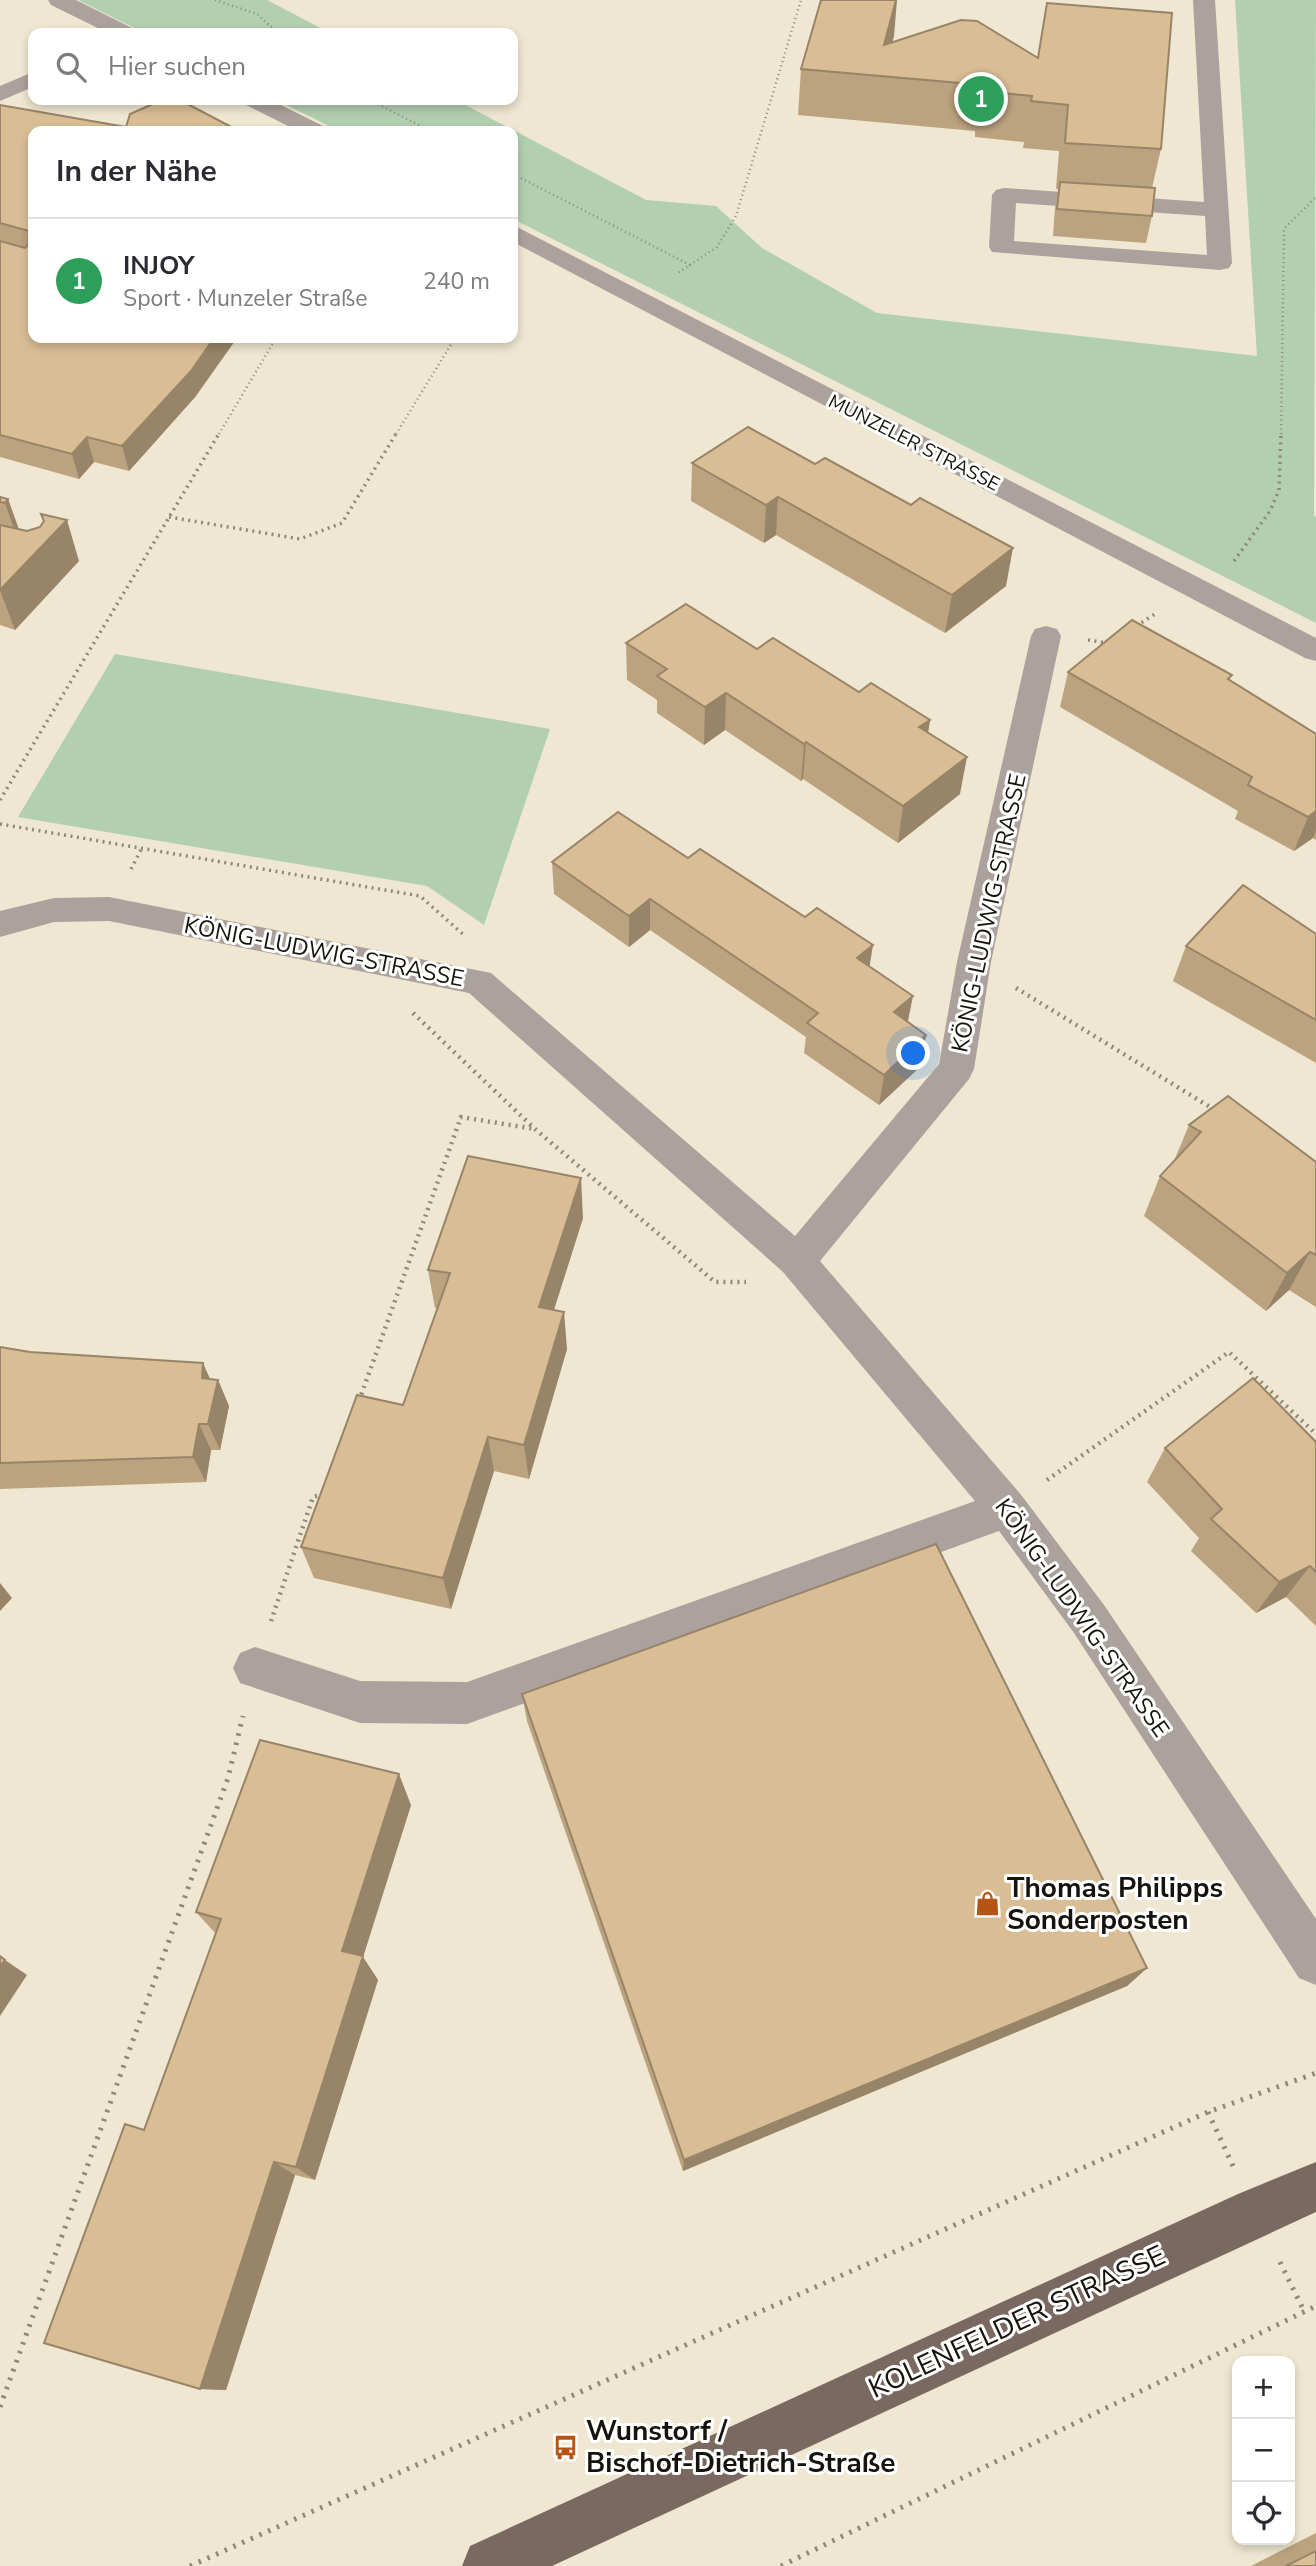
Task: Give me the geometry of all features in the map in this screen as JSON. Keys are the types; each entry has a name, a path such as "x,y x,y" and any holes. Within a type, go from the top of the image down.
{"main road":[{"name":"KOLENFELDER STRASSE","path":"490,2566 1316,2187"}],"street":[{"path":"59,0 114,28"},
{"path":"1204,0 1217,210 1220,263 1001,247 1004,195 1217,210"},
{"path":"0,93 28,81"},
{"path":"264,105 305,126"},
{"name":"MUNZELER STRASSE","path":"518,235 1316,651"},
{"name":"KÖNIG-LUDWIG-STRASSE","path":"797,1261 956,1069 974,962 1046,636"},
{"name":"KÖNIG-LUDWIG-STRASSE","path":"0,924 54,910 109,909 479,982 797,1261 1007,1509 1089,1619 1316,1961"},
{"path":"255,1668 360,1702 467,1703 1007,1509"}],"path":[{"path":"215,0 257,14 272,28"},
{"path":"636,298 717,247 736,216 801,0"},
{"path":"380,105 420,126"},
{"path":"518,177 690,265"},
{"path":"1130,629 1223,576 1270,511 1279,490 1284,356 1284,229 1316,197"},
{"path":"0,800 273,343"},
{"path":"169,517 300,539 342,523 453,343"},
{"path":"1046,636 1108,643"},
{"path":"0,824 419,896 471,941 479,982"},
{"path":"354,958 535,1129 715,1282 765,1282 797,1261"},
{"path":"974,962 1222,1114"},
{"path":"359,1402 461,1117 535,1129"},
{"path":"1007,1509 1229,1352 1316,1434"},
{"path":"0,2407 228,1778 255,1668 313,1497 326,1493"},
{"path":"190,2566 1208,2112 1316,2073"},
{"path":"781,2566 1316,2306"}],"green space":[{"path":"78,0 267,0 320,28 134,28"},
{"path":"1235,0 1316,0 1316,623 518,222 518,133 646,200 716,206 762,248 877,313 1257,356"},
{"path":"286,105 466,105 505,126 329,126"},
{"path":"115,654 550,729 484,925 427,886 18,817"}],"building":[{"path":"821,0 896,0 884,45 961,20 977,21 1038,58 1047,3 1172,13 1161,149 1065,143 1068,105 1031,101 1032,96 981,91 982,85 801,69"},
{"path":"0,105 120,126 28,126 28,231 0,223"},
{"path":"151,105 190,105 229,126 126,126 130,114"},
{"path":"1060,182 1155,188 1152,216 1057,209"},
{"path":"0,241 25,248 28,245 28,343 211,343 191,371 122,446 87,437 72,454 0,435"},
{"path":"748,427 815,464 825,458 911,505 920,498 1013,548 952,595 778,497 766,505 692,463"},
{"path":"0,497 8,499 5,503 0,502"},
{"path":"41,514 67,520 0,590 0,525 27,531 40,527 44,521"},
{"path":"686,604 757,649 773,638 859,692 871,683 930,720 919,727 967,757 903,806 726,693 705,707 657,676 667,669 626,643"},
{"path":"1132,620 1232,675 1228,679 1316,734 1316,811 1308,817 1248,785 1252,777 1068,672"},
{"path":"618,812 688,858 700,849 805,917 817,908 873,945 857,958 913,996 894,1012 926,1035 884,1075 807,1023 818,1013 650,899 629,916 552,862"},
{"path":"1243,885 1316,934 1316,1020 1186,946"},
{"path":"1228,1096 1316,1162 1316,1255 1310,1252 1287,1273 1160,1176 1201,1132 1189,1125"},
{"path":"468,1156 581,1178 539,1307 564,1312 524,1445 488,1437 443,1578 301,1547 357,1395 403,1405 450,1273 428,1270"},
{"path":"0,1347 30,1352 203,1363 202,1378 218,1380 208,1424 199,1424 193,1457 0,1463"},
{"path":"1253,1378 1316,1442 1316,1572 1310,1566 1279,1582 1211,1519 1222,1509 1165,1448"},
{"path":"936,1544 1147,1968 684,2160 522,1694"},
{"path":"260,1740 399,1774 342,1951 363,1956 296,2167 274,2162 200,2389 44,2343 125,2124 144,2130 221,1919 196,1912"},
{"path":"1316,2551 1316,2566 1286,2566"}],"place":[{"name":"INJOY","path":"981,99"},
{"name":"Thomas Philipps Sonderposten","path":"987,1904"},
{"name":"Wunstorf / Bischof-Dietrich-Straße","path":"566,2447"}]}
